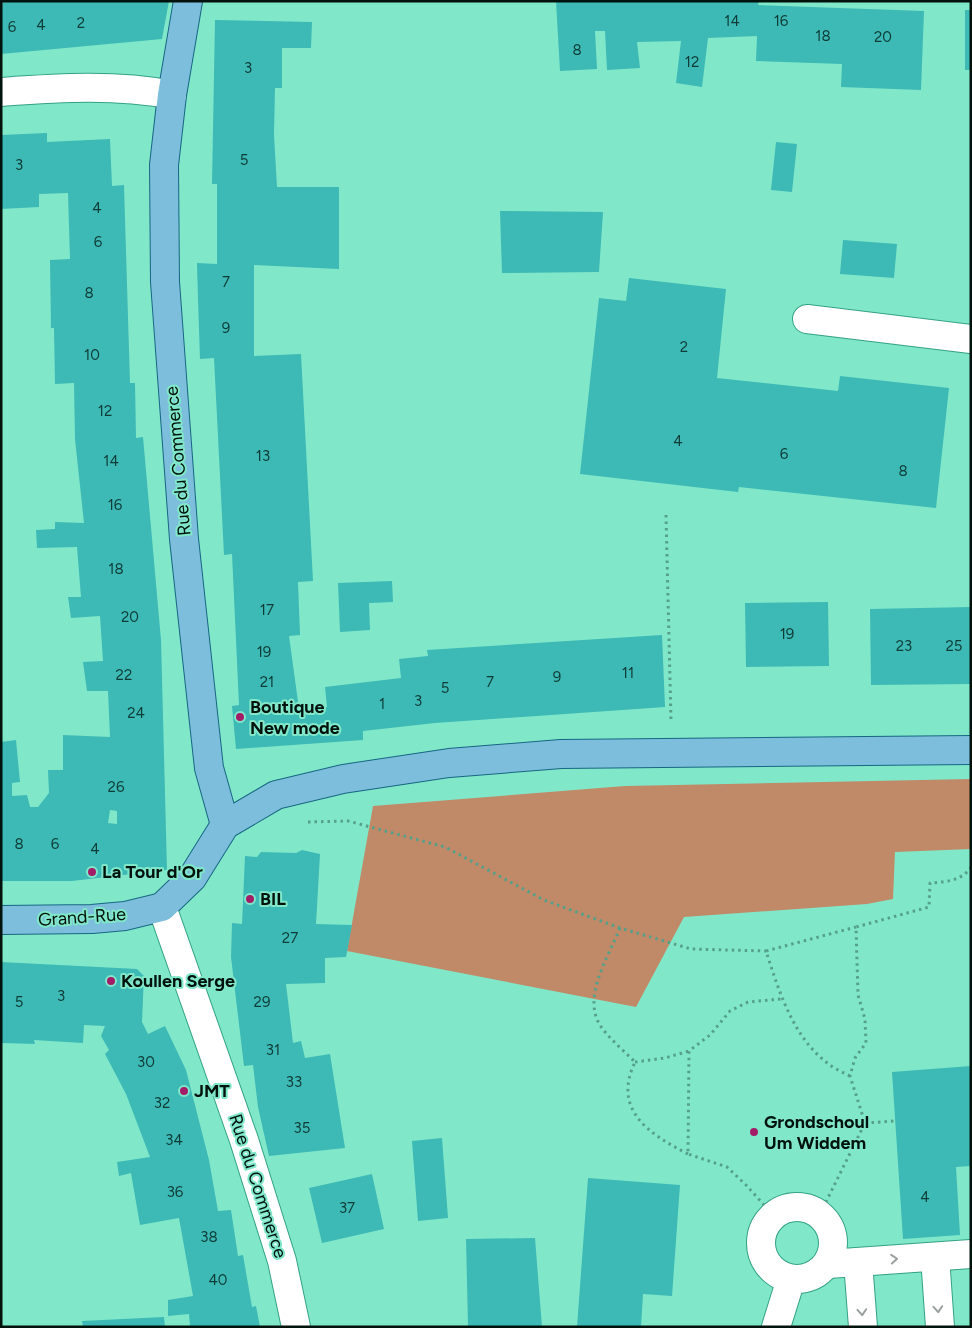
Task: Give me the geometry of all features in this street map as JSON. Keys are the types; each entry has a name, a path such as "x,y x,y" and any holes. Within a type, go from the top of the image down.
{"main road":[{"name":"Rue du Commerce","path":"188,1 172,95 164,165 165,282 184,539 208,768 225,825"},
{"path":"162,907 192,878 225,825 276,795 343,779 467,761 561,754 971,750"},
{"name":"Grand-Rue","path":"1,920 92,919 125,916 162,907"}],"street":[{"path":"1,92 80,86 149,90 172,95"},
{"path":"806,319 971,339"},
{"name":"Rue du Commerce","path":"162,907 244,1140 282,1261 296,1327"},
{"path":"796,1206 809,1208 820,1214 828,1222 834,1243 828,1264 812,1277 792,1279 780,1275 764,1259 761,1248 761,1236 766,1225 773,1215 784,1209 796,1206"},
{"path":"828,1264 971,1254"},
{"path":"935,1257 940,1327"},
{"path":"858,1262 863,1327"},
{"path":"776,1327 792,1279"}],"path":[{"path":"666,515 672,753"},
{"path":"300,822 348,821 445,847 544,900 620,928 691,949 766,951 929,907 930,883 950,882 967,872 971,867"},
{"path":"820,1214 865,1123 850,1076 855,1058 866,1043 866,1019 858,995 856,927"},
{"path":"620,928 595,988 595,1009 601,1026 635,1062"},
{"path":"766,951 781,999 803,1037 826,1063 850,1076"},
{"path":"635,1062 665,1058 689,1051 710,1035 730,1011 748,1002 781,999"},
{"path":"688,1154 689,1051"},
{"path":"635,1062 627,1078 628,1095 634,1114 658,1139 688,1154 727,1167 773,1215"},
{"path":"865,1123 895,1121"}],"shaded area":[{"path":"971,779 971,849 895,852 893,899 867,904 684,917 636,1007 347,951 373,806 625,786"}],"building":[{"path":"1,1 169,1 162,39 1,54"},
{"path":"556,1 759,1 758,5 924,11 921,90 841,87 842,64 756,61 757,36 708,38 702,87 676,83 681,41 637,42 640,68 607,70 605,31 595,31 597,69 560,71"},
{"path":"965,10 971,10 971,70 965,70"},
{"path":"215,20 312,22 311,48 282,48 282,88 275,88 274,135 277,187 339,187 339,269 254,265 254,356 301,354 313,581 298,582 300,635 289,636 299,709 327,707 325,687 401,678 399,659 428,656 427,650 662,635 665,707 435,723 363,731 363,740 236,749 232,706 239,705 232,554 224,555 214,358 200,359 198,299 197,263 217,264 217,184 212,184"},
{"path":"47,133 47,142 110,139 112,186 124,185 130,383 135,383 136,438 143,437 161,640 167,870 72,881 1,881 1,742 16,740 20,782 12,783 12,796 27,795 30,807 38,807 49,793 48,770 63,770 63,735 110,737 108,691 87,691 83,662 103,661 100,616 71,618 68,597 81,597 77,547 37,548 36,530 55,529 55,522 84,523 75,439 74,383 55,384 54,328 51,328 50,260 70,259 68,193 39,194 39,207 1,209 1,135","holes":["110,810 117,811 117,824 108,823"]},
{"path":"776,142 797,144 792,192 771,190"},
{"path":"500,211 603,212 599,272 502,273"},
{"path":"843,240 897,244 894,278 840,274"},
{"path":"629,278 726,289 717,378 838,391 840,376 949,388 936,508 739,487 738,492 580,474 599,298 626,301"},
{"path":"392,581 393,602 369,603 370,630 340,632 338,583"},
{"path":"828,602 829,666 746,667 745,603"},
{"path":"971,607 971,684 871,685 870,609"},
{"path":"302,850 320,854 316,924 352,925 346,957 325,958 325,983 286,984 293,1043 301,1041 305,1058 330,1054 345,1148 269,1156 258,1107 253,1065 244,1066 231,957 232,923 242,924 245,856 257,857 261,852 296,853"},
{"path":"1,962 137,969 144,976 142,1022 148,1034 165,1026 186,1070 209,1160 218,1211 231,1210 238,1256 243,1255 252,1307 256,1306 260,1327 190,1327 189,1314 168,1316 168,1300 193,1296 179,1218 140,1225 131,1173 119,1176 117,1162 150,1157 126,1094 105,1054 109,1050 101,1036 105,1026 84,1025 83,1043 34,1040 35,1044 1,1043"},
{"path":"971,1066 971,1166 956,1167 960,1235 903,1239 892,1072"},
{"path":"442,1138 448,1218 418,1221 412,1141"},
{"path":"372,1174 384,1229 322,1243 309,1188"},
{"path":"588,1178 680,1185 672,1296 643,1294 641,1327 577,1327"},
{"path":"535,1238 542,1327 468,1327 466,1239"},
{"path":"164,1317 165,1327 83,1327 82,1321"}],"place":[{"name":"Boutique New mode","path":"240,717"},
{"name":"La Tour d'Or","path":"92,872"},
{"name":"BIL","path":"250,899"},
{"name":"Koullen Serge","path":"111,981"},
{"name":"JMT","path":"184,1091"},
{"name":"Grondschoul Um Widdem","path":"754,1132"}]}
